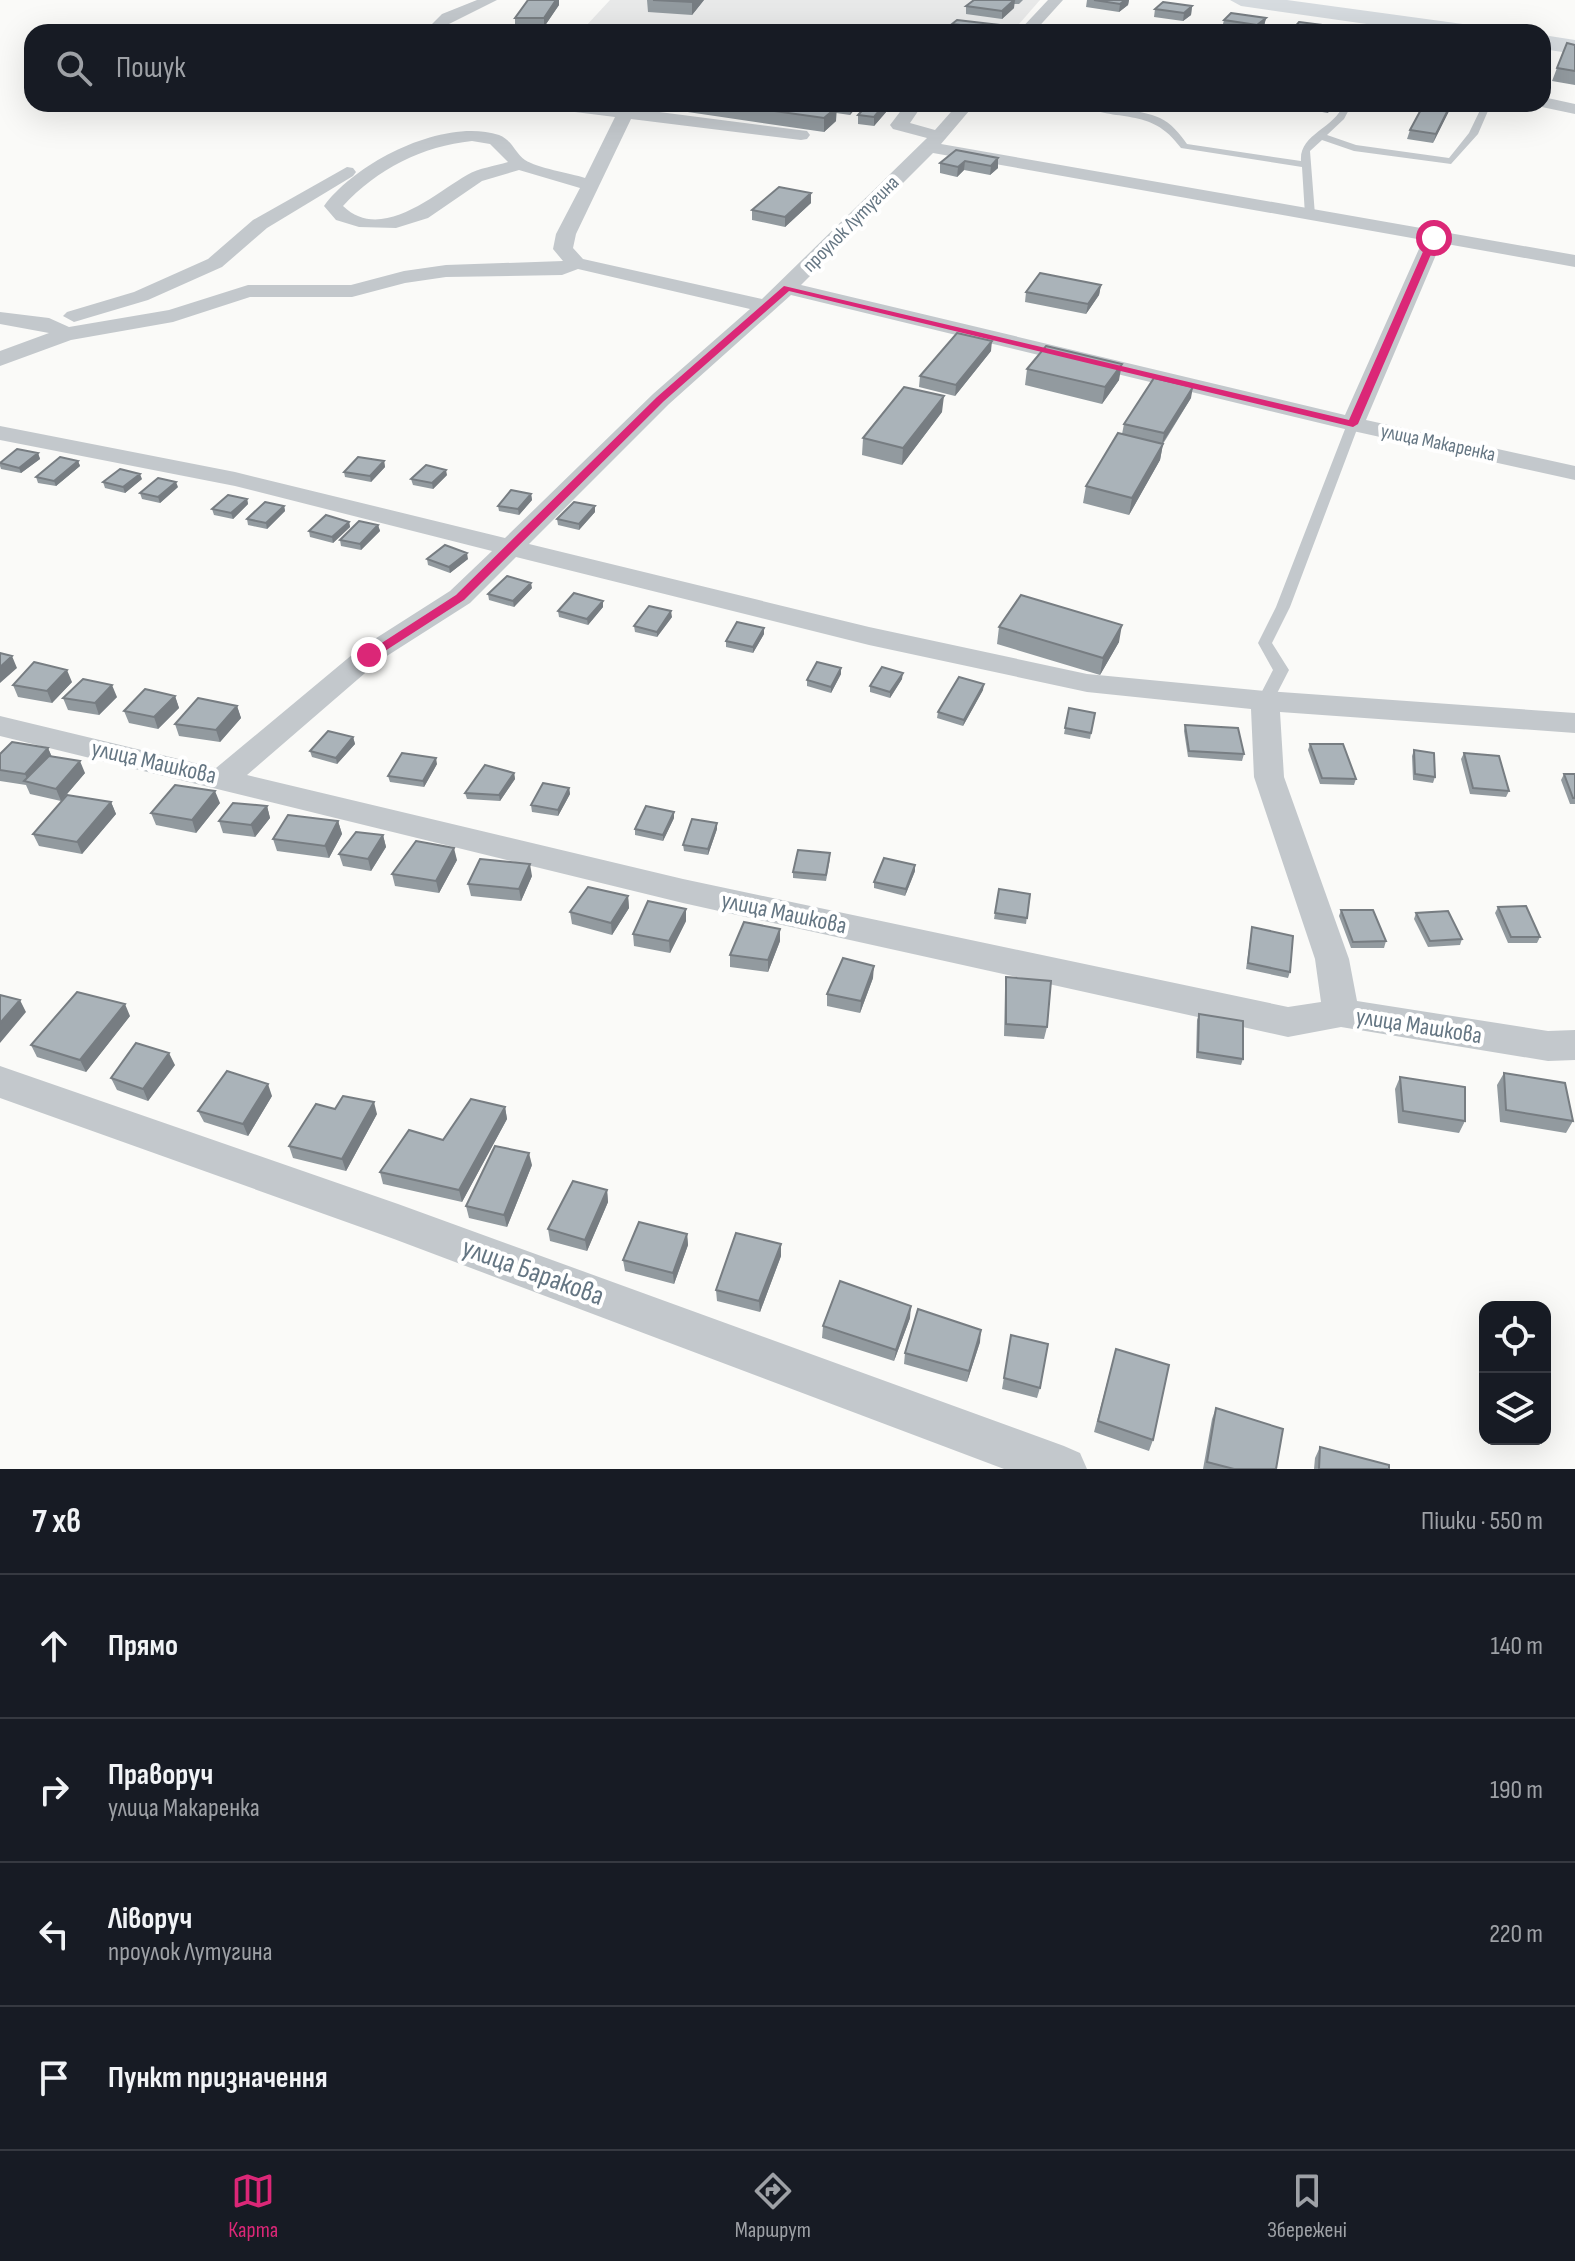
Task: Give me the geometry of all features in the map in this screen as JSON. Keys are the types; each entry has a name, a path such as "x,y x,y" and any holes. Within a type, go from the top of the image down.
{"highway":[{"path":"1241,0 1413,24"},
{"path":"1551,43 1575,47"}],"street":[{"path":"439,24 447,17 490,0"},
{"path":"1028,23 1056,0"},
{"path":"1551,104 1575,109"},
{"path":"626,112 566,234 563,249 576,263 764,306"},
{"path":"641,112 801,135"},
{"path":"909,112 899,125 934,141 1310,215 1575,261"},
{"name":"проулок Лутугина","path":"224,778 369,655 460,597 661,399 787,288 960,112"},
{"path":"519,164 507,148 494,140 473,136 449,138 423,145 377,169 344,191 333,206 343,216 366,223 396,222 421,214 476,177 519,164 590,185"},
{"path":"0,359 57,329 215,263 260,224 347,172"},
{"path":"1353,424 1434,238"},
{"path":"0,318 57,329 173,316 248,291 352,291 404,277 446,271 562,269 576,263"},
{"name":"улица Макаренка","path":"787,288 1353,424 1575,473"},
{"path":"0,433 235,479 869,636 1087,683 1265,701 1575,723"},
{"path":"1265,701 1269,777 1332,959 1341,1013"},
{"name":"улица Машкова","path":"0,726 683,891 1288,1022 1341,1013 1548,1046 1575,1045"},
{"name":"улица Баракова","path":"0,1082 398,1222 1064,1469"}],"lane":[{"path":"1127,112 1144,115 1167,126 1184,146 1307,166"},
{"path":"1310,215 1305,150 1346,112"},
{"path":"1318,135 1354,148 1451,161 1456,160 1483,112"},
{"path":"1265,701 1281,670 1265,643 1283,607 1353,424"}],"shaded area":[{"path":"610,0 1040,0 1019,24 588,24"}],"building":[{"path":"528,0 556,0 544,18 515,18"},
{"path":"974,0 1014,0 1002,11 966,6"},
{"path":"1094,0 1125,0 1120,4"},
{"path":"1163,2 1192,6 1184,13 1155,9"},
{"path":"1231,13 1266,18 1258,24 1224,20"},
{"path":"957,20 991,24 952,24"},
{"path":"1567,43 1575,45 1575,71 1557,68"},
{"path":"782,112 831,112 824,118"},
{"path":"861,112 878,112 874,117 858,115"},
{"path":"1420,112 1447,112 1436,134 1410,130"},
{"path":"956,150 998,158 991,166 965,161 958,167 940,163"},
{"path":"779,187 811,193 785,217 752,210"},
{"path":"1040,273 1101,285 1088,304 1026,292"},
{"path":"957,333 992,341 956,385 920,376"},
{"path":"1046,346 1122,364 1105,387 1027,369"},
{"path":"1154,378 1193,387 1164,433 1124,424"},
{"path":"904,387 944,396 903,448 863,438"},
{"path":"1118,433 1163,444 1132,498 1086,486"},
{"path":"17,449 38,453 19,468 0,463"},
{"path":"60,457 78,461 54,481 36,477"},
{"path":"358,457 384,461 370,476 344,472"},
{"path":"426,465 446,470 432,483 411,479"},
{"path":"120,469 140,474 123,487 103,482"},
{"path":"158,478 176,482 158,497 140,493"},
{"path":"511,490 531,494 518,509 498,506"},
{"path":"228,495 247,499 231,513 212,509"},
{"path":"265,502 284,506 266,523 247,519"},
{"path":"574,502 595,506 579,524 557,519"},
{"path":"326,515 349,522 332,537 309,531"},
{"path":"359,521 378,525 360,544 340,540"},
{"path":"445,545 467,553 449,567 427,559"},
{"path":"507,576 531,583 513,601 488,594"},
{"path":"574,593 603,601 587,619 558,611"},
{"path":"1021,595 1122,625 1103,658 999,627"},
{"path":"649,606 671,611 657,632 634,626"},
{"path":"737,622 764,628 753,647 726,641"},
{"path":"0,653 12,656 0,667"},
{"path":"34,662 67,670 47,691 13,685"},
{"path":"817,662 841,668 831,687 807,680"},
{"path":"882,667 903,673 890,692 870,686"},
{"path":"959,677 984,684 964,720 938,712"},
{"path":"83,679 112,685 95,703 63,698"},
{"path":"145,689 175,696 154,717 124,711"},
{"path":"198,698 237,706 216,730 175,724"},
{"path":"1069,708 1095,713 1091,733 1065,728"},
{"path":"1185,725 1238,728 1244,754 1189,751"},
{"path":"328,731 353,737 336,758 310,751"},
{"path":"12,742 48,748 25,774 0,770 0,754"},
{"path":"1310,744 1343,744 1356,779 1322,778"},
{"path":"1414,750 1434,753 1435,777 1415,774"},
{"path":"402,753 436,758 423,781 388,776"},
{"path":"1464,753 1499,756 1509,791 1473,788"},
{"path":"49,756 80,761 56,789 24,781"},
{"path":"485,765 514,773 499,795 465,793"},
{"path":"1564,774 1575,774 1575,798 1573,798"},
{"path":"543,783 569,788 558,810 531,805"},
{"path":"175,785 215,791 192,820 151,813"},
{"path":"67,795 111,802 77,842 33,834"},
{"path":"233,803 267,806 251,825 219,821"},
{"path":"646,806 674,812 663,835 635,829"},
{"path":"288,815 338,821 325,846 273,839"},
{"path":"692,819 717,823 708,849 683,845"},
{"path":"356,832 383,835 368,859 339,854"},
{"path":"416,841 454,848 436,881 392,874"},
{"path":"798,850 830,853 826,875 793,872"},
{"path":"884,858 915,865 906,889 874,882"},
{"path":"480,859 530,864 519,889 468,884"},
{"path":"588,887 628,896 611,923 570,912"},
{"path":"999,889 1030,894 1027,918 995,913"},
{"path":"648,901 686,909 669,941 633,934"},
{"path":"1526,906 1540,937 1511,937 1498,907"},
{"path":"1341,910 1373,910 1386,941 1353,942"},
{"path":"1448,911 1462,939 1430,941 1416,913"},
{"path":"744,922 780,929 768,960 730,955"},
{"path":"1252,927 1293,936 1290,972 1248,963"},
{"path":"843,958 874,966 861,1001 827,994"},
{"path":"1006,977 1051,981 1047,1027 1006,1024"},
{"path":"77,992 125,1004 80,1060 31,1045"},
{"path":"0,995 20,1000 0,1023"},
{"path":"1199,1014 1243,1021 1243,1059 1198,1052"},
{"path":"136,1043 169,1053 143,1089 111,1078"},
{"path":"227,1071 268,1084 243,1124 198,1111"},
{"path":"1504,1073 1565,1083 1573,1121 1506,1110"},
{"path":"1400,1077 1465,1087 1465,1121 1403,1111"},
{"path":"343,1096 374,1102 342,1159 289,1146 316,1104 335,1109"},
{"path":"471,1099 505,1107 459,1190 380,1172 409,1130 443,1140"},
{"path":"495,1146 529,1153 504,1215 466,1206"},
{"path":"573,1181 607,1190 585,1240 548,1229"},
{"path":"639,1222 687,1234 673,1273 623,1260"},
{"path":"736,1233 781,1244 759,1301 716,1290"},
{"path":"840,1281 911,1306 896,1350 823,1326"},
{"path":"918,1309 981,1330 969,1371 905,1353"},
{"path":"1011,1335 1048,1344 1040,1388 1004,1378"},
{"path":"1116,1349 1169,1365 1153,1440 1098,1421"},
{"path":"1216,1408 1283,1429 1276,1469 1234,1469 1207,1462"},
{"path":"1320,1447 1389,1465 1389,1469 1319,1469"}],"route":[{"path":"369,655 460,597 661,399 787,288 1353,424 1434,238"}]}
